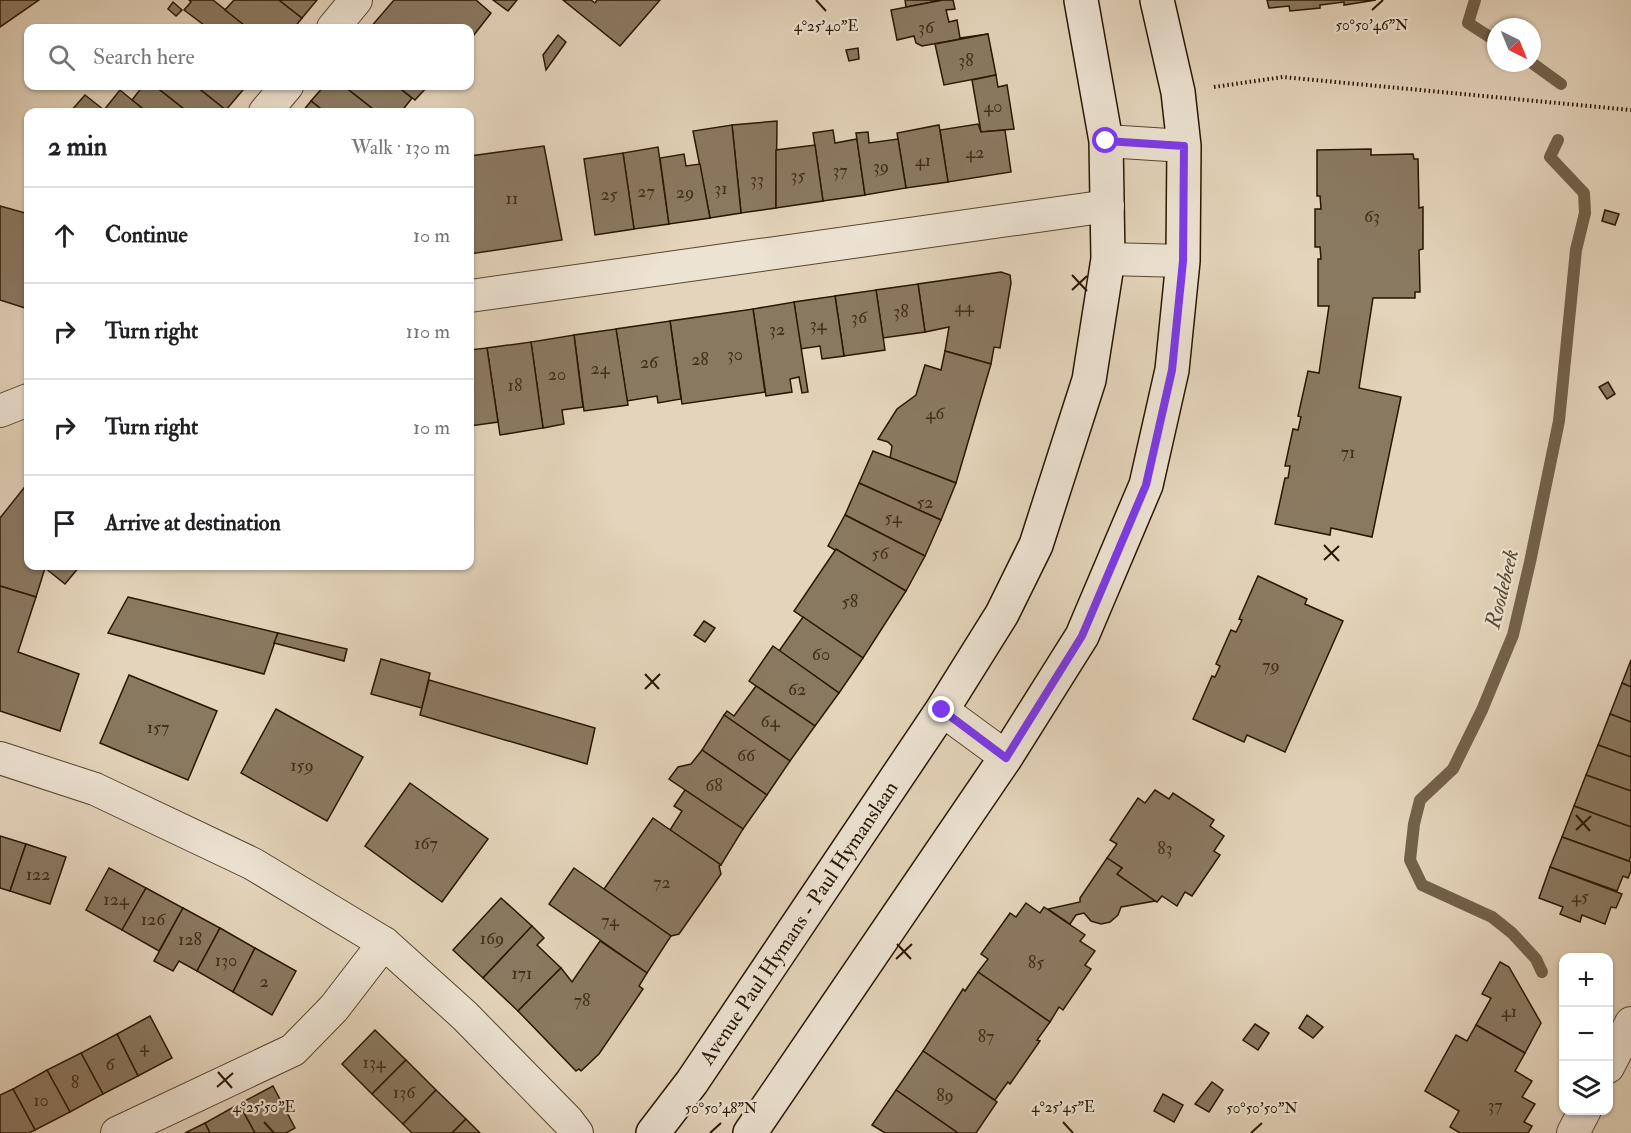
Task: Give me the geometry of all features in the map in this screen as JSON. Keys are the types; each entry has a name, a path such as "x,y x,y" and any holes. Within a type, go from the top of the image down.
{"main road":[{"name":"Avenue Paul Hymans - Paul Hymanslaan","path":"653,1133 692,1082 942,710 1002,614 1036,545 1089,380 1108,259 1106,141 1081,0"},
{"path":"750,1133 1006,758 1082,636 1146,485 1172,370 1183,261 1184,146 1178,92 1157,0"}],"street":[{"path":"336,24 356,0"},
{"path":"268,108 284,90"},
{"path":"1106,141 1184,146"},
{"path":"474,295 1108,206"},
{"path":"1108,259 1183,261"},
{"path":"0,411 24,402"},
{"path":"942,710 1006,758"},
{"path":"0,758 95,789 253,864 384,943 465,1016 568,1120 577,1133"},
{"path":"117,1133 293,1050 334,1008 384,943"},
{"path":"1611,1061 1631,1023"},
{"path":"1573,1133 1582,1115"}],"path":[{"path":"1178,92 1283,77 1631,110"}],"building":[{"path":"0,0 39,0 0,27"},
{"path":"189,0 213,0 243,24 203,24 184,10 191,2"},
{"path":"234,0 279,0 302,18 297,24 243,24 225,10"},
{"path":"279,0 317,0 302,18"},
{"path":"394,0 476,0 491,13 474,35 474,24 373,24"},
{"path":"493,0 517,0 508,11"},
{"path":"563,0 591,0 595,3 597,0 660,0 620,46"},
{"path":"905,0 943,0 906,7"},
{"path":"953,0 955,9 946,10 949,22 957,20 960,38 988,34 922,46 916,43 914,36 897,40 891,10"},
{"path":"1267,0 1376,0 1344,5 1344,2 1320,5 1320,8 1290,11 1289,6 1269,8"},
{"path":"173,2 182,10 176,16 168,9"},
{"path":"988,34 996,75 944,85 935,44"},
{"path":"558,35 566,42 546,70 543,55"},
{"path":"858,48 859,59 849,61 846,50"},
{"path":"996,75 998,87 1007,85 1014,129 981,132 972,80"},
{"path":"120,90 142,108 106,108"},
{"path":"140,90 160,90 183,108 142,108 132,100"},
{"path":"160,90 201,90 224,108 183,108"},
{"path":"201,90 243,90 228,108 224,108"},
{"path":"321,90 349,90 372,108 320,108 311,101"},
{"path":"349,90 402,90 412,98 404,108 372,108"},
{"path":"402,90 424,90 415,100"},
{"path":"85,95 101,108 74,108"},
{"path":"311,101 320,108 305,108"},
{"path":"777,121 776,208 741,213 732,125"},
{"path":"978,124 981,132 1005,130 1011,172 948,182 940,130"},
{"path":"732,125 741,213 710,218 693,131"},
{"path":"939,125 948,182 906,188 897,133"},
{"path":"833,130 835,143 857,139 865,195 823,201 813,133"},
{"path":"868,132 869,143 898,139 906,188 865,195 856,133"},
{"path":"815,145 823,201 776,208 776,150"},
{"path":"544,146 562,240 474,253 474,155"},
{"path":"658,147 669,224 634,229 623,153"},
{"path":"1371,149 1371,155 1413,154 1414,159 1418,159 1419,208 1423,207 1423,249 1419,250 1420,292 1415,292 1415,298 1373,298 1359,388 1401,397 1372,537 1331,528 1330,535 1275,524 1285,478 1288,478 1290,466 1285,466 1293,429 1298,430 1301,417 1298,416 1308,371 1319,373 1329,306 1318,306 1318,259 1321,259 1320,247 1315,247 1315,209 1321,209 1320,196 1317,196 1317,150"},
{"path":"623,153 634,229 595,235 584,159"},
{"path":"684,154 686,166 700,164 710,218 669,224 660,158"},
{"path":"0,206 24,213 24,308 0,300"},
{"path":"1605,210 1619,214 1615,225 1602,221"},
{"path":"1001,272 1010,275 1011,283 1000,348 994,347 991,364 945,351 949,327 925,332 918,284"},
{"path":"918,284 925,332 883,338 876,290"},
{"path":"876,290 885,350 844,356 835,296"},
{"path":"835,296 844,356 822,359 820,346 800,349 794,302"},
{"path":"794,302 808,392 802,393 799,377 790,379 792,392 766,396 753,309"},
{"path":"753,309 765,392 682,404 670,321"},
{"path":"670,321 681,399 658,403 657,396 627,401 616,329"},
{"path":"616,329 628,405 584,411 574,335"},
{"path":"574,335 583,407 562,410 564,424 543,428 531,342"},
{"path":"531,342 543,428 500,435 487,348"},
{"path":"487,348 498,422 474,425 474,350"},
{"path":"945,351 991,364 956,483 890,458 892,446 878,439 897,409 916,395 925,365 941,370"},
{"path":"1608,382 1615,394 1607,399 1599,387"},
{"path":"873,451 956,483 941,520 859,483"},
{"path":"859,483 941,520 925,556 845,515"},
{"path":"24,488 24,570 44,570 36,597 0,586 0,518"},
{"path":"845,515 925,556 906,591 828,546"},
{"path":"836,549 906,591 863,658 794,611"},
{"path":"48,570 77,570 65,584"},
{"path":"1258,576 1307,599 1305,604 1343,621 1285,752 1247,735 1244,742 1193,719 1212,676 1215,677 1220,666 1216,664 1231,630 1236,632 1242,620 1239,619"},
{"path":"0,586 36,597 18,652 79,674 60,731 0,711"},
{"path":"128,597 278,633 264,674 108,633"},
{"path":"803,617 863,658 839,693 779,651"},
{"path":"704,621 715,628 705,642 694,635"},
{"path":"278,633 347,649 344,661 274,643"},
{"path":"773,646 839,693 815,726 749,681"},
{"path":"381,659 430,673 422,708 371,694"},
{"path":"1631,660 1631,687 1622,683"},
{"path":"129,675 217,711 188,780 100,743"},
{"path":"429,680 595,728 587,764 420,715"},
{"path":"1622,683 1631,687 1631,722 1610,714"},
{"path":"756,686 815,726 790,761 724,715 727,711 734,716"},
{"path":"276,709 363,757 327,821 241,773"},
{"path":"1610,714 1631,722 1631,757 1598,745"},
{"path":"724,715 790,761 767,795 702,750"},
{"path":"1598,745 1631,757 1631,791 1586,775"},
{"path":"702,750 767,795 743,829 669,779 678,767 691,764"},
{"path":"1586,775 1631,791 1631,827 1574,806"},
{"path":"410,783 488,839 442,902 365,846"},
{"path":"685,790 743,829 721,865 670,830 682,811 674,806"},
{"path":"1155,790 1169,799 1173,793 1214,820 1210,826 1224,836 1214,851 1220,855 1192,896 1185,892 1177,906 1162,896 1157,902 1155,901 1117,874 1122,868 1107,858 1117,844 1110,840 1138,798 1145,803"},
{"path":"1574,806 1631,827 1629,861 1562,837"},
{"path":"653,818 721,865 719,866 721,874 679,934 671,936 604,889"},
{"path":"0,836 26,844 10,891 0,888"},
{"path":"1562,837 1631,862 1628,878 1623,876 1617,891 1550,867"},
{"path":"26,844 66,857 50,904 10,891"},
{"path":"1107,858 1122,868 1117,874 1155,901 1121,907 1118,915 1110,922 1101,924 1091,921 1084,913 1076,915 1070,924 1048,909 1080,902 1080,898"},
{"path":"1550,867 1622,894 1616,908 1611,907 1605,924 1582,915 1580,922 1560,914 1563,907 1539,898"},
{"path":"109,868 146,888 122,930 86,910"},
{"path":"574,868 671,936 647,973 549,904"},
{"path":"146,888 183,908 159,951 122,930"},
{"path":"501,898 532,926 483,978 453,950"},
{"path":"1026,903 1040,913 1044,907 1085,935 1080,941 1095,951 1085,965 1091,969 1063,1010 1059,1007 1050,1022 978,972 988,959 981,954 1010,913 1016,917"},
{"path":"183,908 220,928 197,971 179,961 173,971 154,961"},
{"path":"532,926 544,938 537,945 561,968 518,1011 483,978"},
{"path":"220,928 255,948 233,992 197,971"},
{"path":"600,941 647,973 639,986 643,989 599,1054 581,1071 579,1069 576,1071 518,1011 561,968 572,982"},
{"path":"255,948 296,971 272,1015 233,992"},
{"path":"1500,962 1509,967 1541,1023 1525,1053 1476,1025 1491,998 1482,994"},
{"path":"978,972 1050,1022 1037,1040 1040,1041 1010,1084 1008,1082 995,1100 923,1051 963,989 965,991"},
{"path":"1307,1015 1323,1027 1313,1038 1299,1028"},
{"path":"150,1016 172,1058 138,1076 117,1034"},
{"path":"1255,1024 1269,1033 1258,1050 1243,1040"},
{"path":"1476,1025 1525,1053 1515,1071 1532,1081 1522,1097 1535,1104 1524,1122 1532,1126 1528,1133 1460,1133 1450,1127 1459,1111 1425,1091 1456,1035 1467,1041"},
{"path":"375,1030 406,1060 372,1094 342,1064"},
{"path":"117,1034 138,1076 103,1094 81,1053"},
{"path":"923,1051 997,1102 976,1133 958,1133 896,1090"},
{"path":"81,1053 103,1094 70,1112 47,1070"},
{"path":"406,1060 436,1090 403,1124 372,1094"},
{"path":"47,1070 70,1112 35,1130 13,1089"},
{"path":"1212,1082 1223,1090 1209,1112 1195,1104"},
{"path":"273,1086 295,1128 286,1133 255,1133 239,1104"},
{"path":"13,1089 35,1130 29,1133 0,1133 0,1095"},
{"path":"436,1090 466,1119 452,1133 412,1133 403,1124"},
{"path":"896,1090 958,1133 885,1133 872,1125"},
{"path":"1163,1094 1183,1105 1174,1122 1154,1111"},
{"path":"239,1104 255,1133 210,1133 205,1123"},
{"path":"466,1119 480,1133 452,1133"},
{"path":"205,1123 210,1133 185,1133"}],"waterway":[{"name":"Roodebeek","path":"1475,0 1468,23 1487,35"},
{"name":"Roodebeek","path":"1541,70 1561,84"},
{"name":"Roodebeek","path":"1542,972 1536,959 1512,933 1492,917 1422,885 1410,860 1414,824 1420,800 1453,769 1482,710 1513,635 1559,421 1576,250 1585,213 1584,193 1550,157 1558,140"}],"route":[{"path":"942,710 1006,758 1082,636 1146,485 1172,370 1183,261 1184,146 1106,141"}]}
